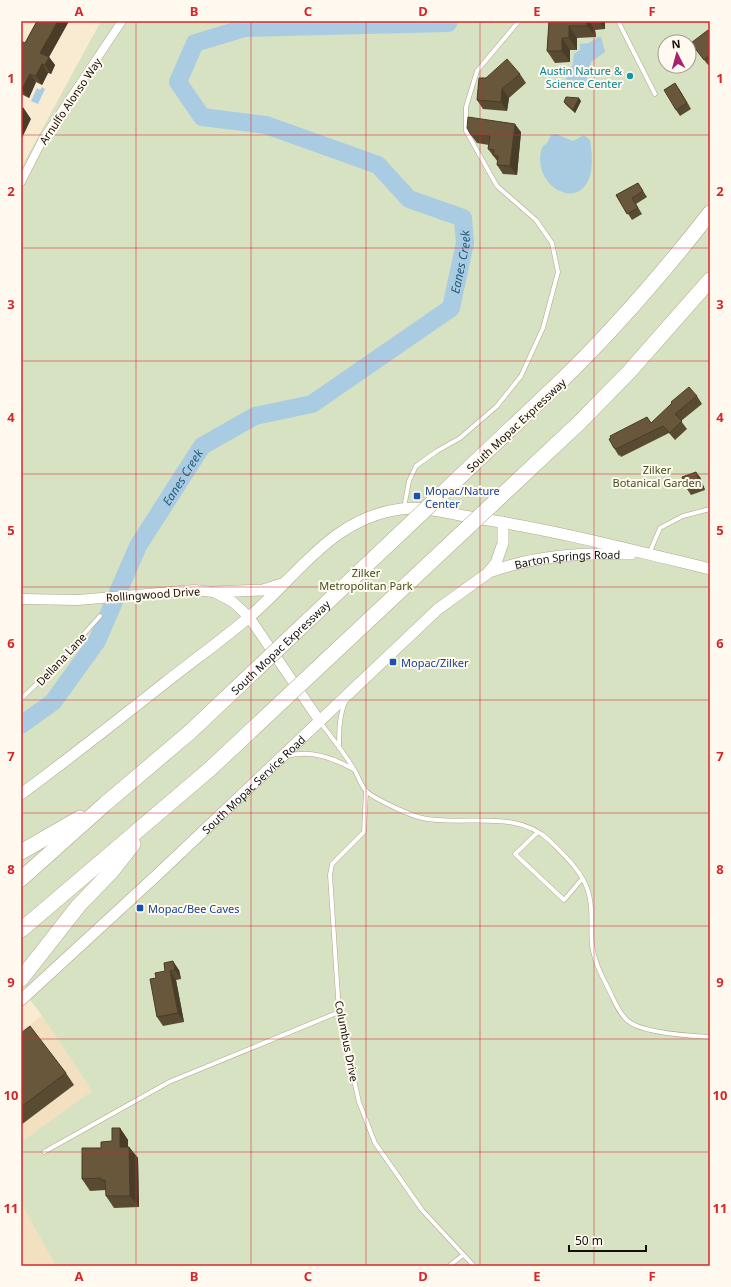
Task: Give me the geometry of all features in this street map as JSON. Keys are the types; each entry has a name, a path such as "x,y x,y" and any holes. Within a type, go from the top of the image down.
{"highway":[{"name":"South Mopac Expressway","path":"21,879 105,804 190,732 558,384 600,343 677,254 710,213"},
{"path":"21,930 210,769 579,422 639,362 710,280"},
{"path":"21,852 105,804"},
{"path":"21,979 79,905 111,872 154,817"}],"main road":[{"path":"21,794 249,617 322,546 350,525 381,512 404,508 428,510 503,522 503,543 501,554 488,573"},
{"name":"Barton Springs Road","path":"503,522 612,544 710,569"},
{"name":"Barton Springs Road","path":"488,573 550,556 587,553 649,554"},
{"name":"South Mopac Service Road","path":"21,1000 438,609 488,573"},
{"path":"214,592 263,590 284,583"}],"street":[{"name":"Arnulfo Alonso Way","path":"21,182 43,139 122,21"},
{"name":"Rollingwood Drive","path":"21,599 78,600 194,590 214,592 233,602 249,617 319,720"}],"lane":[{"path":"404,508 409,481 416,466 437,451 460,438 497,406 521,376 543,328 558,272 552,243 536,220 497,186 466,131 466,107 477,71 519,21"},
{"path":"618,21 655,94"},
{"path":"649,554 660,528 682,516 710,509"},
{"name":"Dellana Lane","path":"21,699 56,665 100,616"},
{"path":"339,748 341,712 348,693"},
{"path":"319,720 355,770 366,791 400,810 421,818 508,822 518,824 548,839 575,868 588,890 591,904 591,934 593,950 600,973 627,1020 636,1026 646,1029 690,1036 710,1037"},
{"path":"279,758 294,754 312,753 334,758 355,770"},
{"name":"Columbus Drive","path":"366,791 364,832 332,864 330,875 339,1012 359,1102 375,1143 422,1210 462,1255 474,1266"},
{"path":"537,833 515,854 564,900 582,879"},
{"path":"44,1152 169,1082 339,1012"},
{"path":"449,1266 462,1255"}],"shaded area":[{"path":"42,1016 92,1091 21,1142 21,1031"},
{"path":"21,1203 56,1266 21,1266"}],"green space":[{"name":"Zilker Metropolitan Park","path":"101,21 710,21 710,1266 56,1266 21,1203 21,1142 92,1091 38,1010 21,989 21,168"}],"water":[{"path":"598,37 601,37 605,52 591,62 586,82 582,85 568,82 566,78 573,64 574,54 580,50 580,44 589,43"},
{"path":"42,87 45,89 38,104 31,101 37,88 40,90"},
{"path":"556,134 573,141 584,135 590,140 592,167 587,184 577,192 566,193 555,188 545,178 540,164 542,147 547,143 551,135"}],"building":[{"path":"37,21 58,21 40,53 49,57 45,65 42,64 36,76 30,74 22,89 21,41 25,43"},
{"path":"549,21 587,21 587,26 569,26 569,38 562,38 562,51 547,51"},
{"path":"708,30 710,33 710,55 704,60 697,51 697,38"},
{"path":"507,59 520,74 502,89 501,102 477,100 479,78 486,78"},
{"path":"675,83 687,103 676,110 664,90"},
{"path":"566,97 579,98 573,110 564,102"},
{"path":"468,117 515,124 510,166 497,165 498,156 493,155 494,150 488,149 490,136 471,135 467,128"},
{"path":"638,183 643,191 632,198 638,208 627,214 616,195"},
{"path":"689,387 697,396 675,414 682,421 670,433 663,426 616,449 614,448 609,439 611,438 610,436 647,417 651,423 672,403 671,402"},
{"path":"696,472 700,484 687,489 682,477"},
{"path":"173,961 175,970 170,971 178,1013 157,1017 150,979 156,978 155,973 165,971 164,963"},
{"path":"30,1026 66,1073 21,1107 21,1033"},
{"path":"112,1128 120,1128 120,1147 129,1147 130,1196 106,1196 105,1180 101,1180 101,1178 82,1179 82,1148 101,1148 101,1142 112,1141"}],"waterway":[{"name":"Eanes Creek","path":"21,725 53,702 97,641 138,546 202,446 255,416 312,404 451,308 465,243 463,218 409,199 378,165 266,125 202,117 178,82 195,43 245,28 448,23 449,21"}],"place":[{"name":"Austin Nature & Science Center","path":"630,76"},
{"name":"Mopac/Nature Center","path":"417,496"},
{"name":"Mopac/Zilker","path":"393,662"},
{"name":"Mopac/Bee Caves","path":"140,908"}],"park label":[{"name":"Zilker Botanical Garden","path":"657,475"}]}
